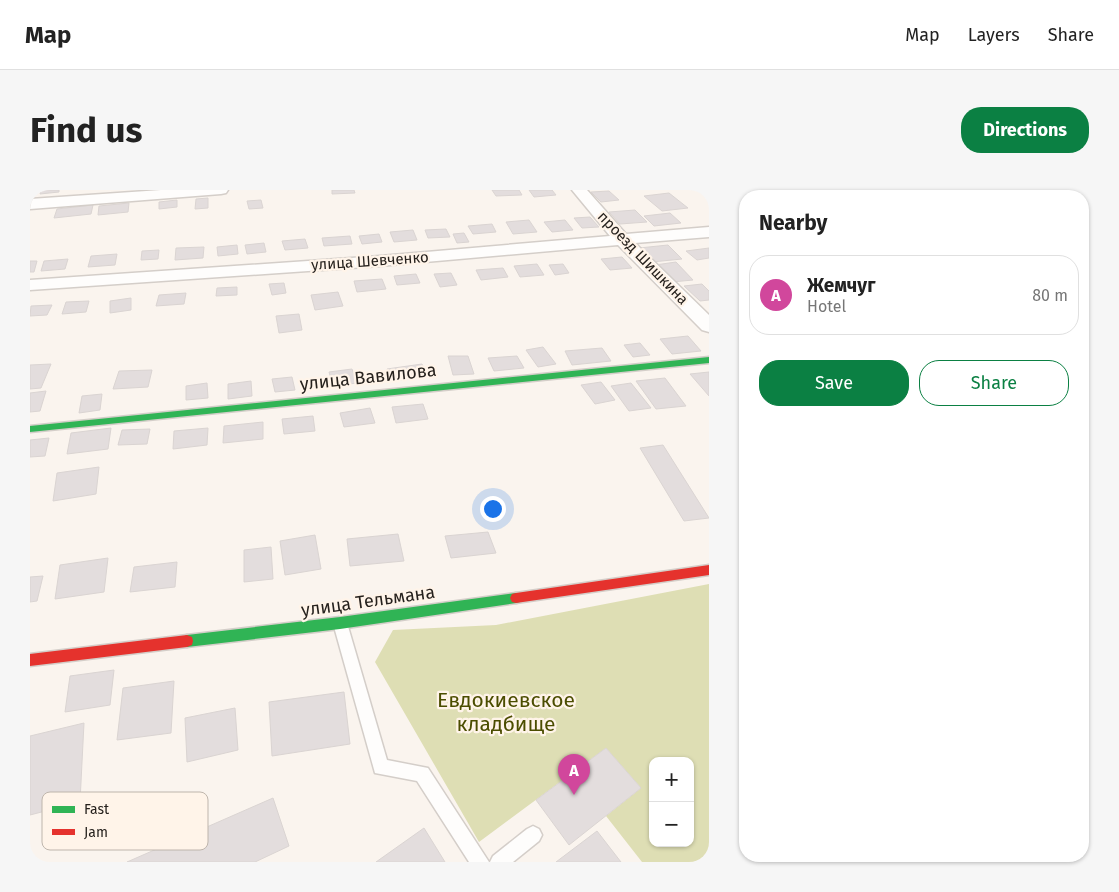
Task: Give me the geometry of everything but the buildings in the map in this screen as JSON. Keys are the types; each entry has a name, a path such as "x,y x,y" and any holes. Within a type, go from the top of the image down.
{"street":[{"path":"30,204 221,190"},
{"name":"проезд Шишкина","path":"579,190 624,241 709,326"},
{"name":"улица Шевченко","path":"30,285 371,262 709,232"},
{"name":"улица Вавилова","path":"30,429 709,360"},
{"name":"улица Тельмана","path":"30,660 340,623 709,570"}],"lane":[{"path":"340,623 381,767 422,774 480,862"},
{"path":"499,862 534,835"}],"green space":[{"name":"Евдокиевское кладбище","path":"709,584 709,862 642,862 606,816 641,788 606,748 479,842 375,662 393,630 496,625"}],"traffic: fast":[{"path":"30,429 709,360"},
{"path":"187,641 340,623 516,598"}],"traffic: jam":[{"path":"516,598 709,570"},
{"path":"30,660 187,641"}],"place":[{"name":"Жемчуг","path":"574,795"}]}
